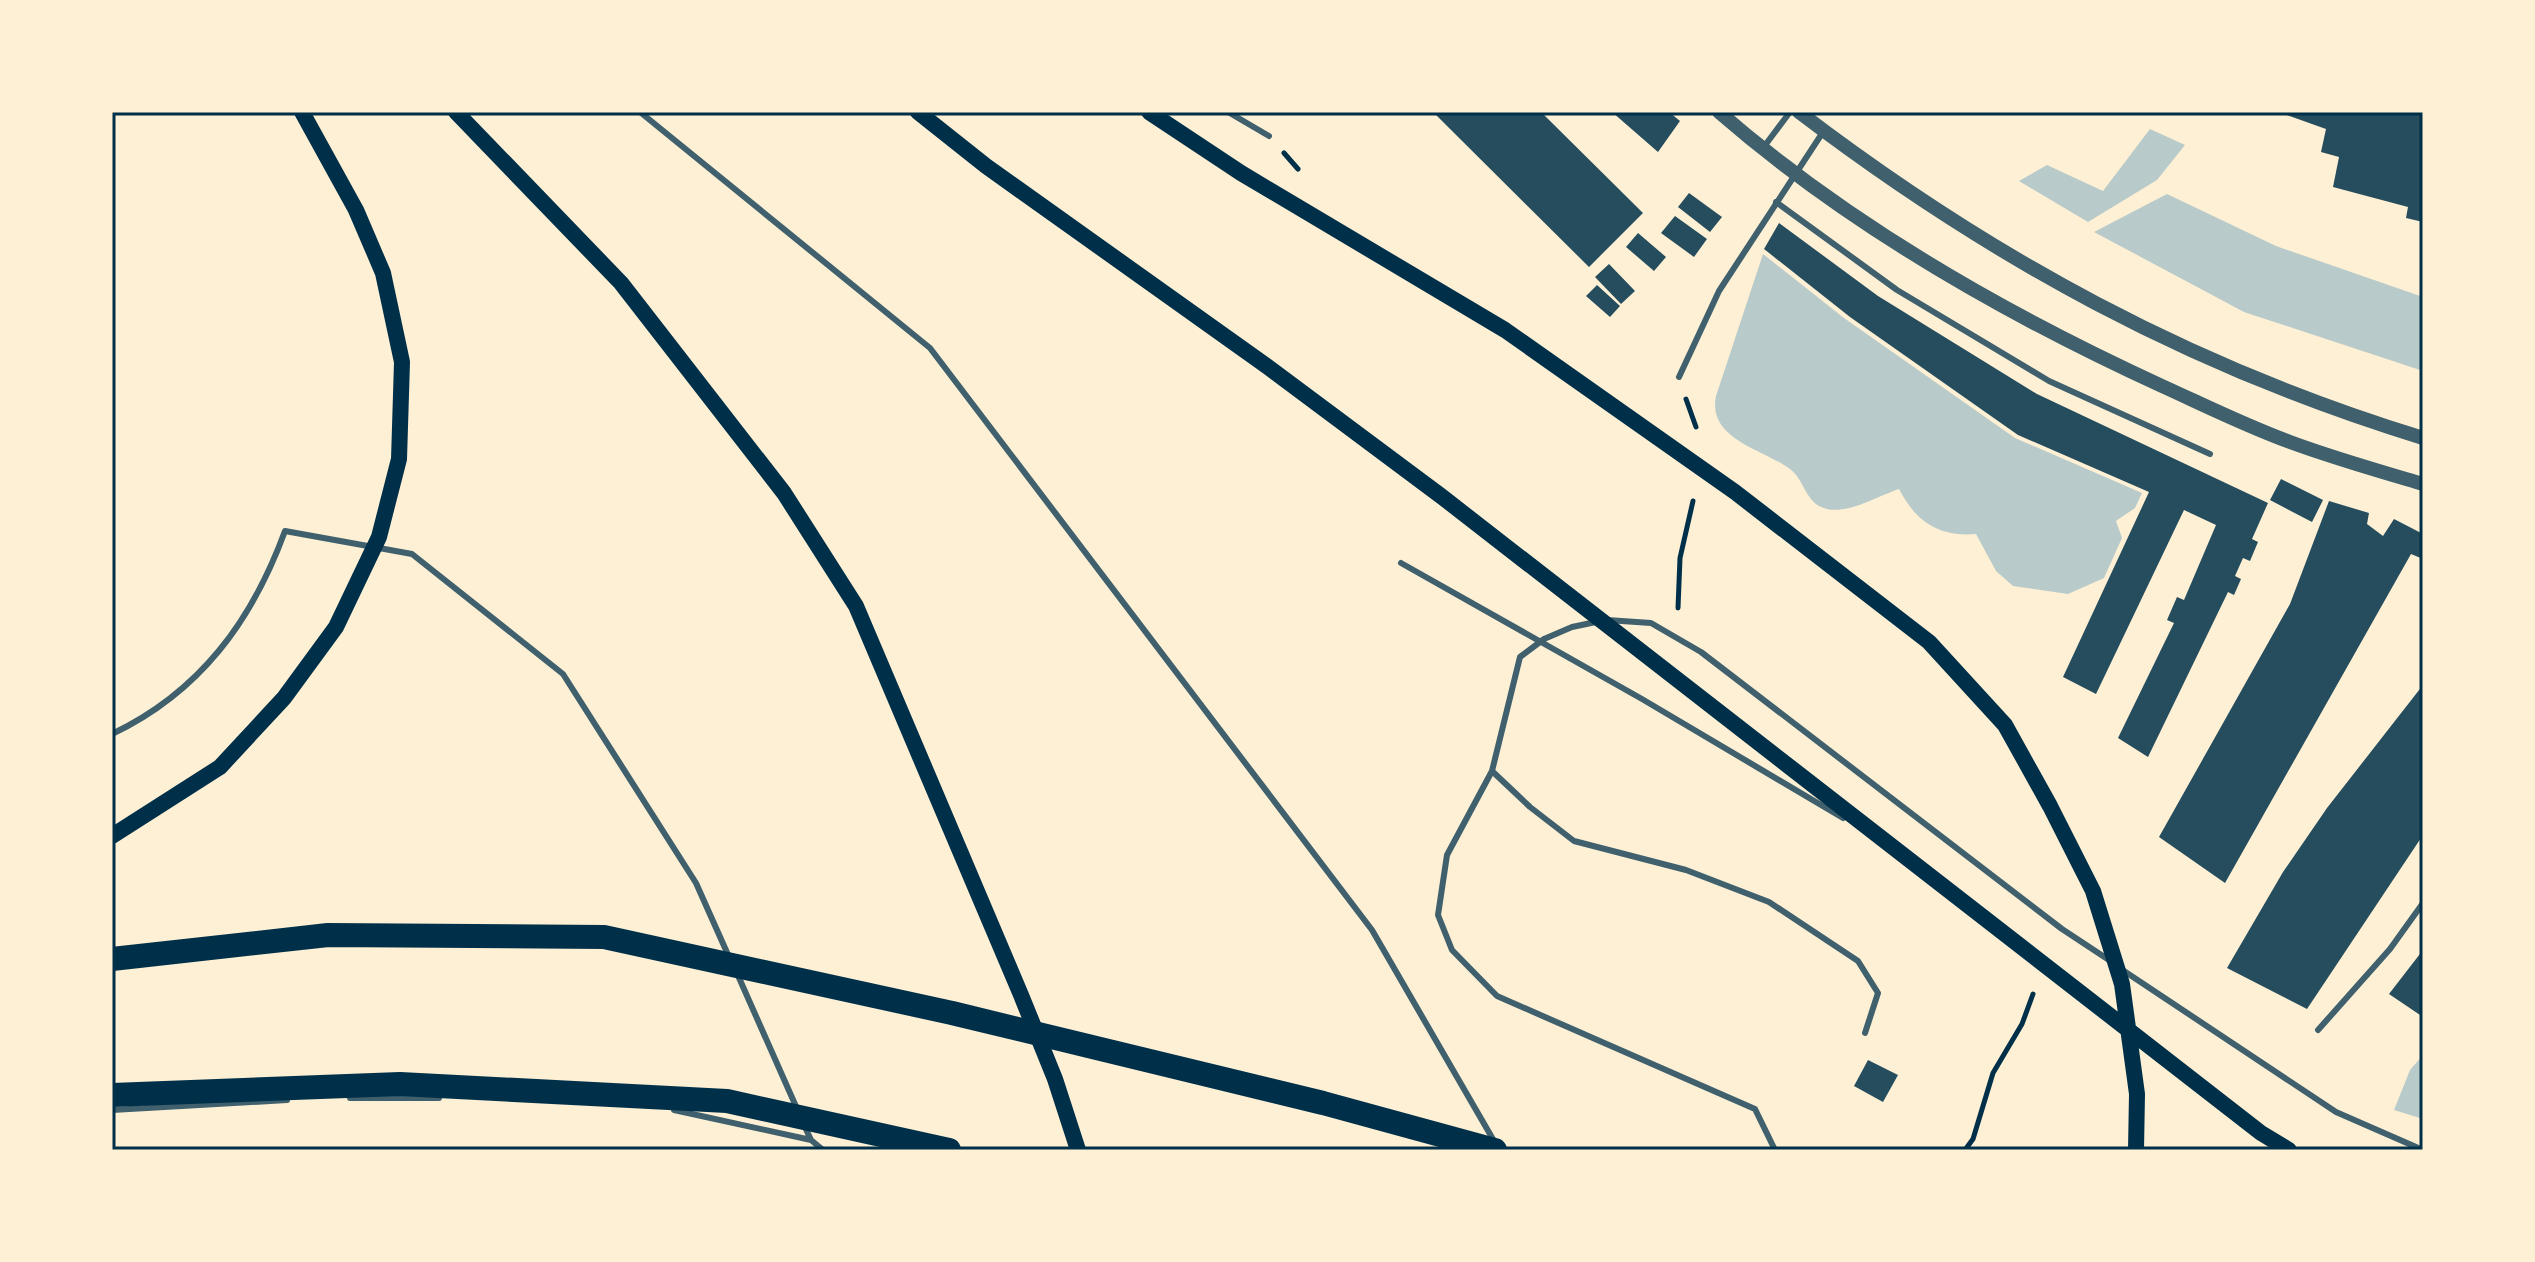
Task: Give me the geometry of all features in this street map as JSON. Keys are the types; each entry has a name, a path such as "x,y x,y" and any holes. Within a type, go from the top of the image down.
{"highway":[{"path":"112,959 328,935 604,937 968,1016 1323,1103 1497,1150"},
{"path":"112,1095 400,1084 727,1101 949,1150"}],"main road":[{"path":"112,836 220,767 284,698 336,627 379,537 399,459 402,362 383,273 356,210 302,112"},
{"path":"456,112 621,283 784,493 856,606 1021,995 1055,1079 1078,1150"},
{"path":"918,112 986,166 1268,367 1429,487 2261,1133 2289,1150"},
{"path":"1149,112 1241,173 1505,330 1735,492 1929,642 2005,725 2093,891 2122,984 2137,1094 2136,1150"}],"street":[{"path":"1719,112 1867,224 1949,276 2037,324 2128,370 2290,442 2423,484"},
{"path":"1799,112 2000,251 2095,304 2196,355 2269,386 2347,415 2423,438"}],"lane":[{"path":"640,112 930,348 1372,930 1497,1150"},
{"path":"1228,112 1269,136"},
{"path":"1763,148 1790,112"},
{"path":"1679,377 1719,291 1824,131"},
{"path":"1776,202 1897,290 2049,381 2210,454"},
{"path":"112,734 143,719 186,687 226,645 269,574 285,531 412,554 563,674 696,883 811,1140 823,1150"},
{"path":"1401,563 1642,699 1891,846"},
{"path":"1775,1150 1755,1109 1497,996 1452,950 1438,915 1447,855 1492,771 1520,657 1544,639 1572,627 1608,620 1651,623 1701,652 2062,929 2336,1112 2423,1150"},
{"path":"1492,771 1530,807 1574,841 1686,870 1769,902 1858,961 1878,993 1865,1033"},
{"path":"2318,1030 2390,949 2423,903"},
{"path":"343,1098 450,1098"},
{"path":"112,1110 296,1100"},
{"path":"663,1109 811,1140"}],"path":[{"path":"1679,377 1699,439"},
{"path":"1694,491 1680,558 1676,605 1701,652"},
{"path":"1965,1150 1973,1139 1993,1073 2022,1024 2038,982"}],"shaded area":[{"path":"2150,129 2185,145 2157,180 2088,222 2019,181 2047,165 2103,191"},
{"path":"2167,194 2276,246 2423,297 2423,371 2244,312 2094,232"},
{"path":"1763,254 1844,318 2015,438 2142,493 2135,508 2116,521 2122,538 2104,578 2068,594 2013,586 1996,571 1976,534 1951,533 1930,525 1913,510 1899,489 1854,507 1827,509 1814,502 1790,469 1728,433 1715,411 1716,396"},
{"path":"2423,1055 2423,1119 2394,1110 2410,1070"}],"building":[{"path":"1433,112 1541,112 1643,213 1589,267"},
{"path":"1612,112 1669,112 1680,121 1658,152"},
{"path":"2278,112 2423,112 2423,222 2406,218 2408,207 2333,187 2339,157 2321,152 2326,129"},
{"path":"1689,193 1722,217 1710,232 1678,207"},
{"path":"1675,216 1707,239 1694,257 1661,233"},
{"path":"1779,223 1878,296 2037,394 2268,503 2252,539 2258,542 2250,561 2243,558 2235,576 2241,579 2234,595 2228,592 2148,757 2118,738 2174,623 2167,620 2177,597 2184,600 2216,525 2184,510 2096,694 2063,677 2149,492 2018,435 1850,317 1764,249"},
{"path":"1638,233 1666,257 1654,271 1626,247"},
{"path":"1609,264 1635,291 1621,304 1595,277"},
{"path":"1597,285 1620,306 1610,317 1586,296"},
{"path":"2281,479 2323,500 2312,522 2270,500"},
{"path":"2329,501 2369,513 2367,524 2383,536 2394,519 2423,534 2423,559 2411,554 2225,883 2159,837 2290,604"},
{"path":"2423,685 2423,835 2307,1009 2227,968 2283,872 2327,808"},
{"path":"2423,950 2423,1017 2389,994"},
{"path":"1868,1060 1898,1075 1883,1102 1854,1086"}]}
